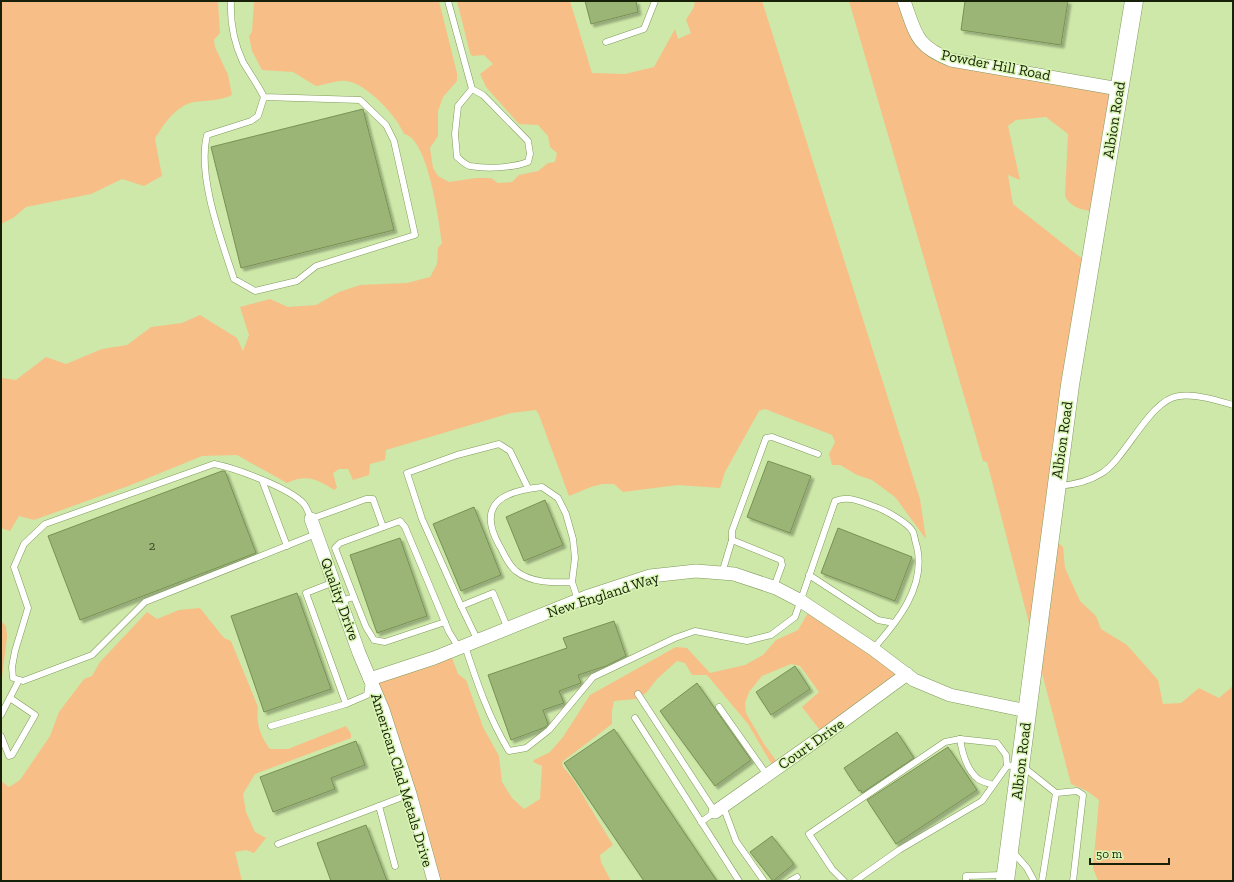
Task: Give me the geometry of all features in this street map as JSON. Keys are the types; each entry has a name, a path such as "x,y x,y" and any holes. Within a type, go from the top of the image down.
{"main road":[{"name":"Albion Road","path":"1005,878 1009,848 1014,766 1028,711 1070,385 1134,1"}],"street":[{"name":"Powder Hill Road","path":"904,1 920,42 932,52 951,60 1119,89"},
{"name":"Quality Drive","path":"310,519 370,678"},
{"name":"New England Way","path":"370,678 434,658 578,600 650,576 696,571 734,574 774,587 801,601 873,649 914,680 950,695 1028,711"},
{"name":"Court Drive","path":"719,809 907,674"},
{"name":"American Clad Metals Drive","path":"370,678 383,710 410,794 434,881"}],"lane":[{"path":"231,1 233,32 243,61 264,97 258,116 252,121 207,135 204,148 206,183 221,239 234,279 254,291 297,281 316,266 416,235 394,141 386,125 360,100 264,97"},
{"path":"448,1 472,89 483,95 528,141 530,154 528,162 522,165 483,167 468,166 457,156 455,134 458,106 472,89"},
{"path":"606,42 644,29 655,1"},
{"path":"1056,487 1087,481 1103,473 1115,462 1148,419 1164,402 1177,396 1211,399 1233,405"},
{"path":"722,573 732,540 732,532 766,438 772,437 818,454"},
{"path":"478,641 422,519 407,473 457,455 499,444 510,451 528,488"},
{"path":"316,534 145,602 92,655 23,681 13,678 12,667 14,651 28,608 14,566 24,544 45,524 214,464 230,467 295,496 305,505 310,519 366,499 373,499 383,526"},
{"path":"262,480 287,546"},
{"path":"572,582 542,582 516,571 508,562 496,539 490,521 491,510 502,498 528,488 542,487 558,498 566,514 574,539 575,558 572,582 578,600"},
{"path":"445,622 385,642 374,640 366,627 335,548 340,543 400,521 405,527 445,622 462,647 494,727 509,752 526,748 549,730 593,677 675,638 696,631 747,641 771,635 795,617 835,501 840,498 850,498 878,508 904,523 913,531 920,559 916,587 894,623 873,649"},
{"path":"732,540 781,560 782,565 774,587"},
{"path":"809,575 878,620 894,623"},
{"path":"334,582 306,593 346,704"},
{"path":"461,606 493,593 508,629"},
{"path":"341,601 354,597"},
{"path":"271,726 346,704 367,695 370,678"},
{"path":"1,715 19,680"},
{"path":"638,694 719,809 736,841 764,881"},
{"path":"1,736 9,756 12,755 35,714 10,698"},
{"path":"719,707 767,775"},
{"path":"635,718 739,881"},
{"path":"960,739 962,754 972,772 979,780 993,785"},
{"path":"844,881 832,869 809,834 945,742 960,739 997,743 1014,766 1056,793 1077,791 1083,795 1073,881"},
{"path":"855,881 899,850 982,801 993,785 1014,766"},
{"path":"1042,881 1056,793"},
{"path":"278,844 410,794"},
{"path":"379,806 395,866"},
{"path":"702,822 719,809"},
{"path":"1009,848 1027,868 1034,881"},
{"path":"790,881 797,877"},
{"path":"966,878 1005,878"}],"shaded area":[{"path":"1,1 218,1 220,33 214,40 215,47 228,75 232,95 219,99 188,104 171,116 155,139 162,176 144,186 122,179 91,194 26,207 13,218 1,224"},
{"path":"254,1 439,1 457,73 457,81 443,97 438,111 438,136 430,148 433,168 438,176 449,182 476,178 491,178 498,183 512,182 519,175 538,171 548,163 555,162 557,153 550,147 548,136 538,125 519,124 486,87 480,74 493,64 484,55 472,56 470,53 457,1 570,1 592,73 625,74 654,67 675,29 678,39 691,33 686,20 694,7 695,1 762,1 920,499 926,539 895,497 872,480 857,475 840,465 832,465 829,454 835,442 832,435 765,409 759,411 725,472 720,488 678,485 623,492 614,484 602,484 569,496 536,410 511,413 386,450 385,460 370,464 369,475 353,480 348,469 339,469 333,473 337,488 334,490 322,483 306,478 287,483 237,455 202,456 131,485 34,520 19,516 10,531 1,528 1,378 16,380 46,357 66,364 102,349 127,345 151,327 182,323 200,315 237,338 243,351 249,335 240,307 270,299 288,307 316,305 339,292 360,285 407,283 430,277 437,264 438,248 442,243 431,182 420,150 412,139 404,134 395,118 388,110 371,94 354,83 342,81 316,86 293,72 262,70 252,51 249,36 252,32"},
{"path":"849,1 905,1 935,55 1114,89 1096,212 1073,206 1065,195 1068,134 1046,117 1016,120 1008,126 1020,180 1008,175 1013,204 1085,261 1050,535 1063,547 1065,568 1080,601 1096,616 1101,629 1127,645 1158,680 1163,704 1181,703 1199,688 1219,698 1233,686 1233,881 1098,881 1093,868 1099,800 1087,791 1071,784 987,462 983,461"},
{"path":"812,606 906,674 823,734 802,707 819,692 800,666 791,664 762,676 749,692 745,703 746,713 764,744 780,766 775,770 748,724 707,675 692,675 685,663 677,661 657,679 646,693 636,699 614,701 612,724 562,762 563,767 573,779 613,845 600,855 601,862 611,881 434,881 379,686 380,676 450,652 458,674 466,680 483,727 499,756 502,782 512,798 524,809 540,799 542,766 533,762 534,760 550,752 563,737 590,695 676,647 687,648 710,673 745,665 763,655 776,640 798,630"},
{"path":"200,608 224,638 231,641 258,707 258,724 261,734 270,749 288,749 346,726 351,734 351,738 255,774 243,794 246,812 255,832 266,838 254,853 246,850 235,852 242,881 1,881 1,781 9,787 20,780 50,736 59,712 84,679 92,676 100,662 147,612 157,619 179,610"},
{"path":"1,621 6,626 7,637 1,686"}],"building":[{"path":"585,1 636,1 638,12 591,24"},
{"path":"965,1 1068,1 1061,45 961,30"},
{"path":"363,109 394,230 241,268 211,147"},
{"path":"768,461 811,476 790,533 747,517"},
{"path":"225,471 256,553 80,620 48,536"},
{"path":"545,500 563,545 524,561 506,517"},
{"path":"474,507 501,575 461,591 433,524"},
{"path":"838,528 912,557 895,601 821,573"},
{"path":"400,538 427,616 377,633 350,555"},
{"path":"297,593 331,689 264,712 231,616"},
{"path":"614,621 626,656 606,666 578,675 581,683 559,691 564,703 543,710 548,724 546,727 511,740 488,675 567,648 563,638"},
{"path":"795,666 810,689 771,715 756,692"},
{"path":"697,683 751,760 715,786 660,711"},
{"path":"614,729 717,881 644,881 564,763"},
{"path":"897,732 914,758 862,793 861,790 859,791 844,768"},
{"path":"356,741 365,765 331,778 335,789 273,812 260,777"},
{"path":"948,747 977,790 896,844 867,800"},
{"path":"366,825 387,881 331,881 317,843"},
{"path":"772,836 794,864 773,881 750,852"}]}
